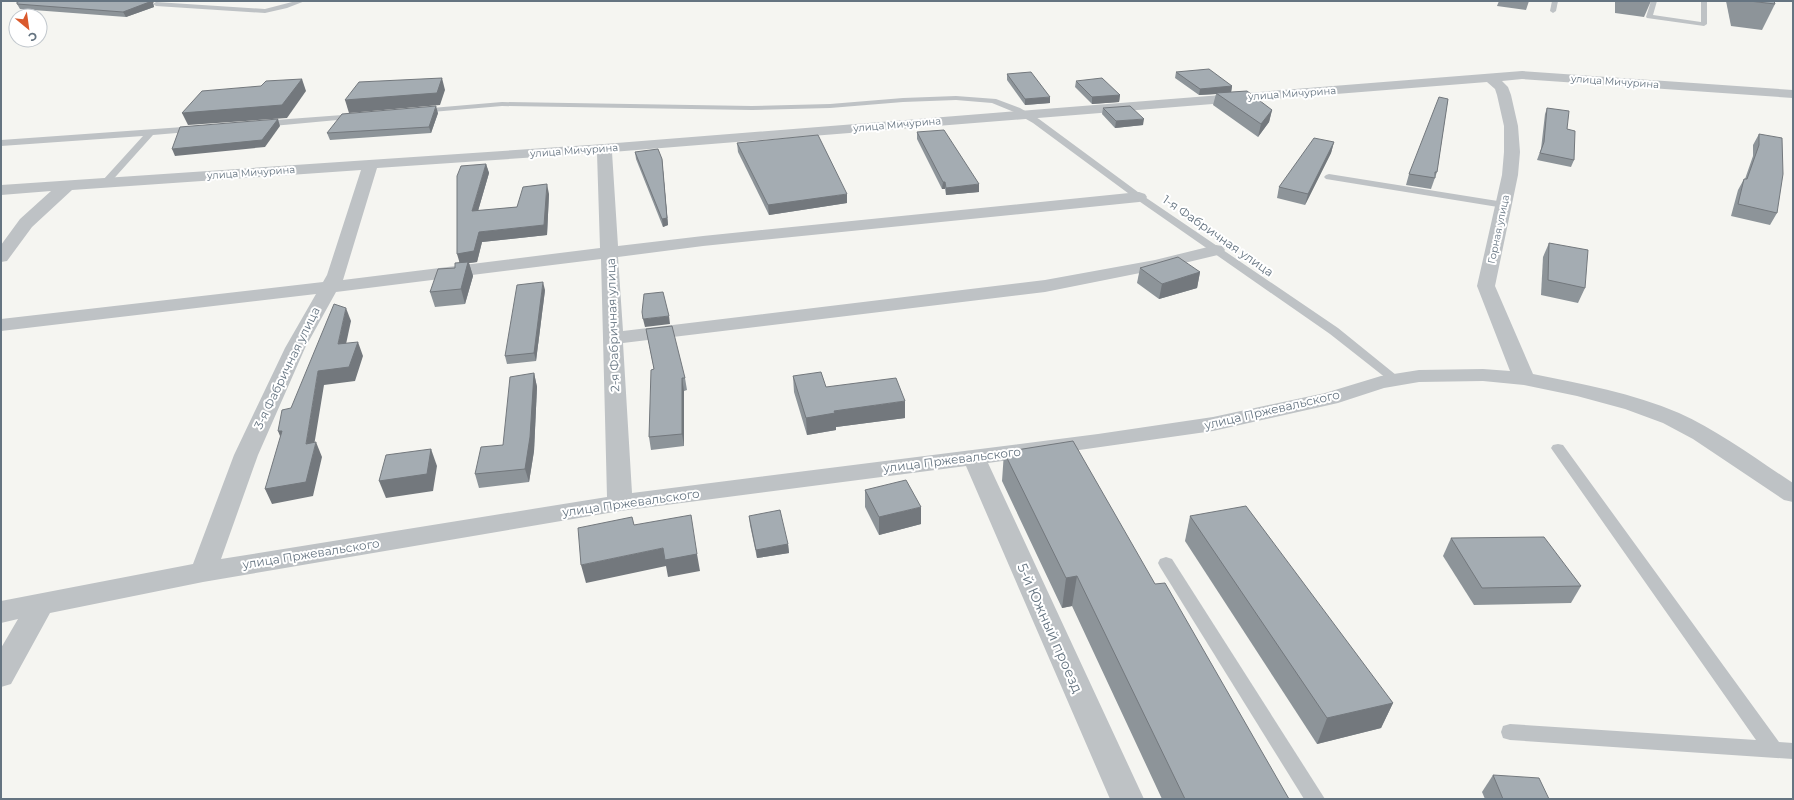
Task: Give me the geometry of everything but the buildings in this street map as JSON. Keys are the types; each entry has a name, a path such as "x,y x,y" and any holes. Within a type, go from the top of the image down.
{"street":[{"name":"улица Мичурина","path":"1,190 604,148 1515,75 1537,75 1793,94"},
{"name":"Горная улица","path":"1491,78 1503,90 1511,133 1511,167 1486,286 1524,378"},
{"name":"2-я Фабричная улица","path":"604,148 610,252 612,338 620,503"},
{"name":"3-я Фабричная улица","path":"203,572 246,455 295,348 330,287 338,269 371,164"},
{"path":"1,257 26,223 68,185"},
{"path":"1,325 130,312 761,234 1139,197"},
{"path":"612,338 1031,288 1155,265 1216,250"},
{"name":"улица Пржевальского","path":"41,604 203,572 620,503 1213,424 1308,403 1395,379 1462,374 1524,378 1632,404 1671,418 1717,443 1793,494"},
{"name":"5-й Южный проезд","path":"974,457 1127,799"},
{"path":"1,612 41,604"},
{"path":"1,675 41,604"}],"lane":[{"path":"156,4 265,11 285,7 302,1"},
{"path":"1553,11 1555,1"},
{"path":"1654,1 1649,17 1704,24 1704,1"},
{"name":"1-я Фабричная улица","path":"409,112 502,104 752,108 822,106 911,99 966,98 993,101 1025,114 1139,197 1272,290 1334,331 1395,379"},
{"path":"253,125 363,116"},
{"path":"1,143 206,129"},
{"path":"106,182 150,133"},
{"path":"1329,177 1504,205"},
{"path":"1558,448 1772,749"},
{"path":"1166,563 1315,799"},
{"path":"1510,732 1793,751"}]}
